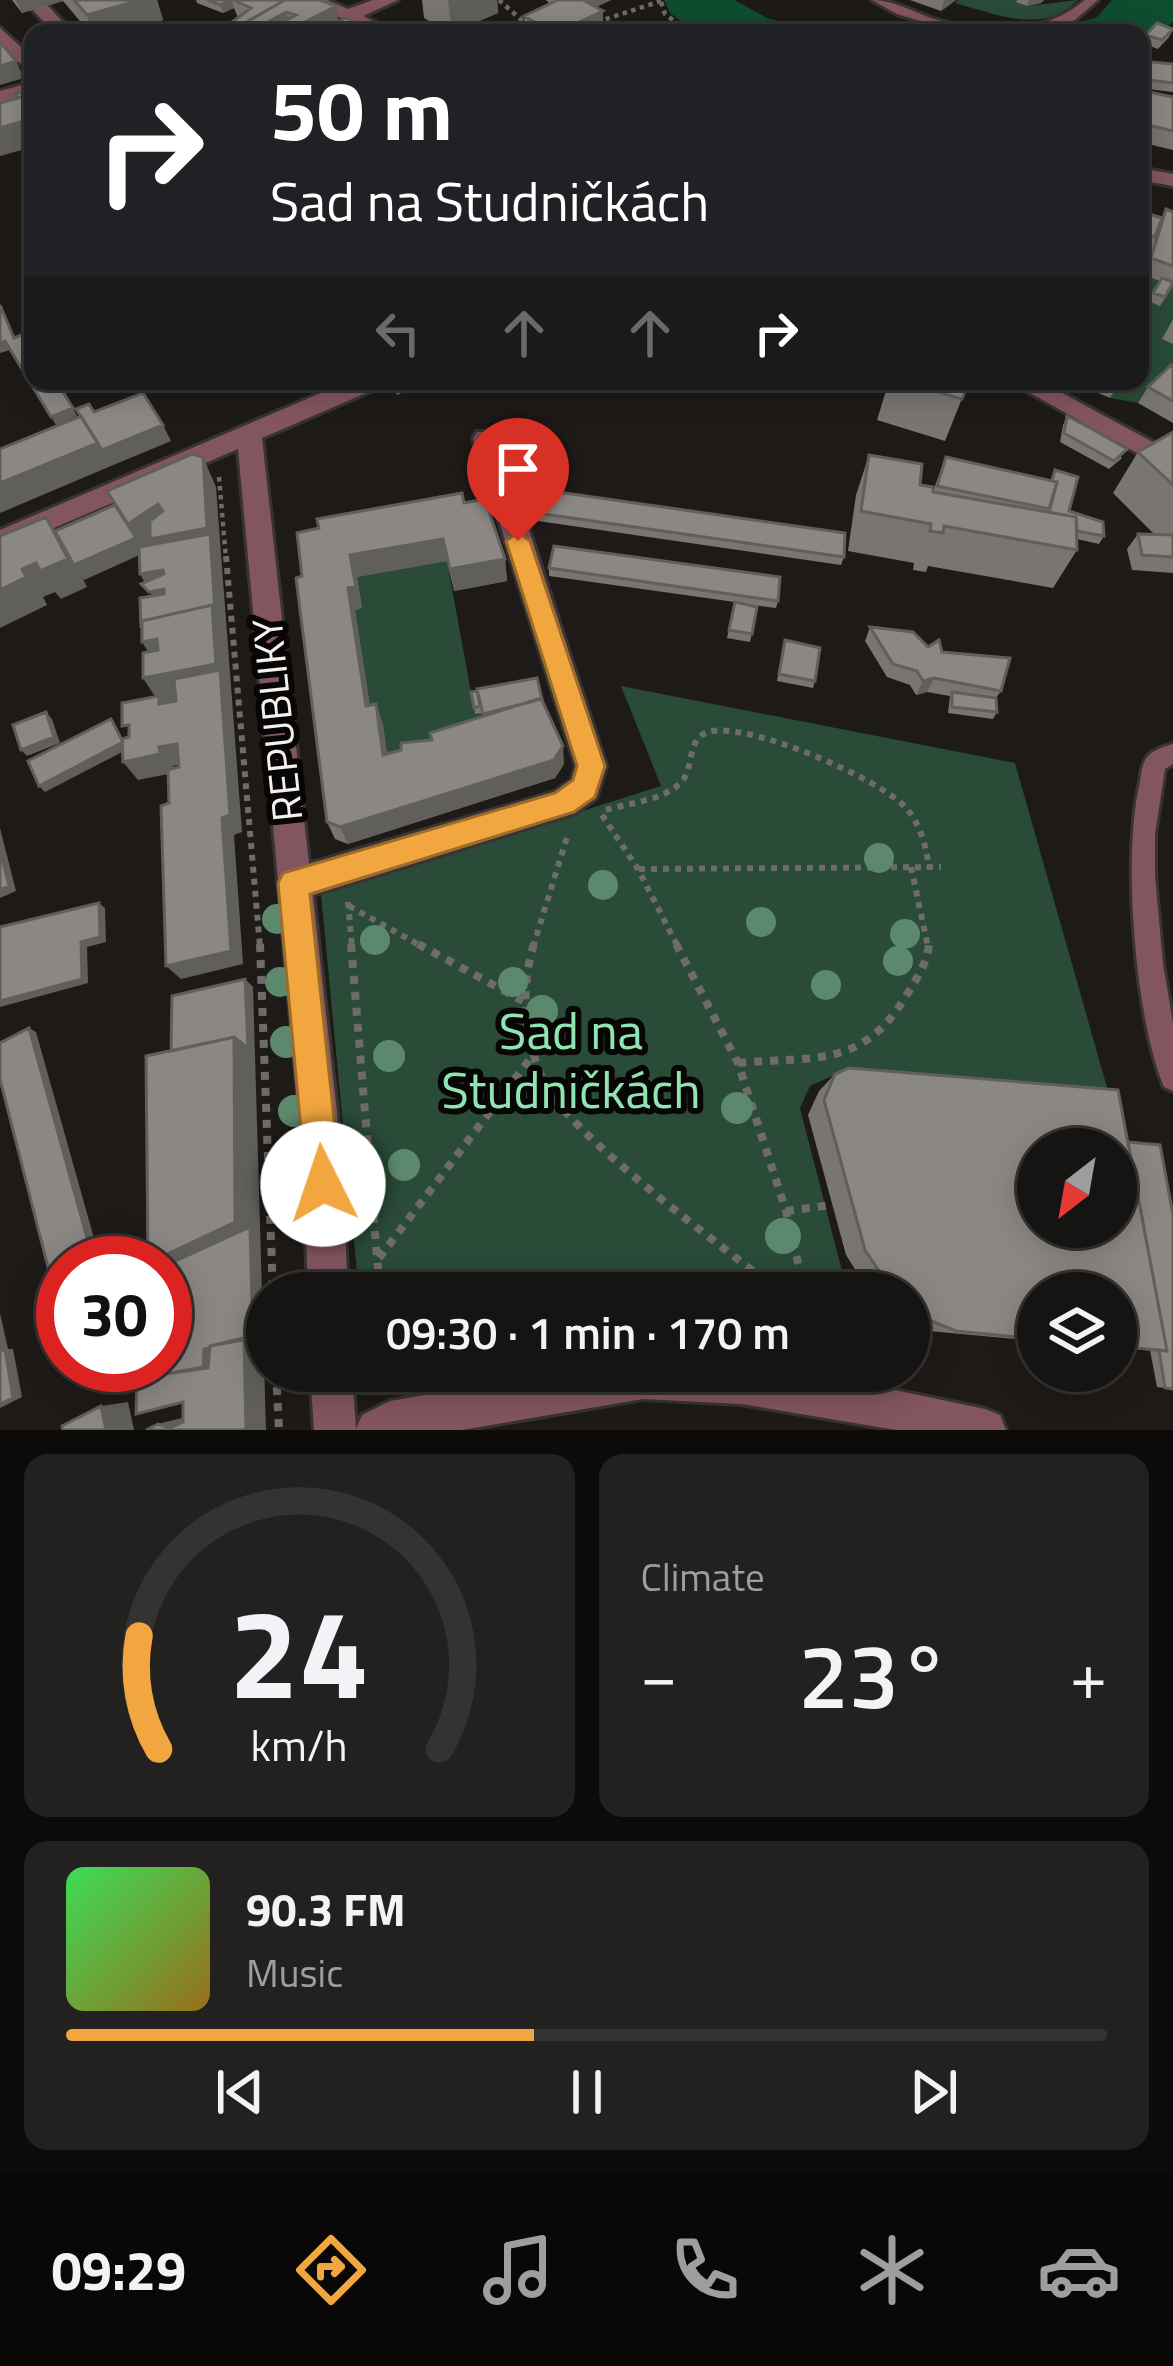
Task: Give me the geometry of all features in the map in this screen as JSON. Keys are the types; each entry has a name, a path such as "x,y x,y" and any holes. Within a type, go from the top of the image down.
{"street":[{"path":"314,0 370,24"},
{"path":"351,14 388,0"},
{"path":"42,10 55,24"},
{"path":"0,33 24,59"},
{"path":"0,542 350,390"},
{"path":"1037,390 1173,464"},
{"name":"REPUBLIKY","path":"249,434 322,1148 327,1272"},
{"path":"293,883 338,874 564,803 585,788 591,766 486,438"},
{"path":"377,1430 390,1421 643,1378 742,1383 854,1399 985,1430"},
{"path":"333,1392 335,1430"}],"lane":[{"path":"878,0 942,24"},
{"path":"1059,24 1071,20 1092,0"},
{"path":"1173,753 1155,763 1149,780 1143,858 1157,1009 1173,1078"}],"path":[{"path":"501,0 526,24"},
{"path":"588,24 661,1 665,14 678,24"},
{"path":"598,21 602,24"},
{"path":"218,472 262,983 272,1272"},
{"path":"586,818 679,784 688,774 695,741 703,734 715,730 742,733 885,790 916,820 929,868"},
{"path":"600,812 638,869 738,1063 801,1272"},
{"path":"571,824 530,947 523,1001 543,1082 586,1134 755,1272"},
{"path":"738,1063 843,1053 863,1046 888,1026 927,961 929,940 916,903 911,867"},
{"path":"638,869 941,867"},
{"path":"379,1272 348,901 523,1001"},
{"path":"378,1260 533,1055"},
{"path":"786,1211 832,1204"},
{"path":"277,1392 279,1430"}],"green space":[{"path":"664,0 734,0 789,24 685,24 670,13"},
{"path":"1016,0 1027,6 1078,0 1064,11 1034,20 955,3"},
{"path":"1112,0 1173,0 1173,22 1149,40 1149,24 1075,24 1097,17"},
{"path":"1149,277 1173,286 1173,389 1138,403 1110,398 1116,390 1149,390"},
{"path":"447,561 475,714 482,713 486,736 390,773 383,724 373,726 355,610 362,608 357,577"},
{"name":"Sad na Studničkách","path":"621,686 1015,763 1110,1098 832,1076 810,1086 800,1108 842,1272 357,1272 321,894 661,786"}],"building":[{"path":"74,0 140,0 87,15"},
{"path":"233,0 285,0 243,24 229,24 251,8"},
{"path":"285,0 320,0 336,6 301,24 278,24 296,15 286,12 264,24 243,24"},
{"path":"558,0 583,0 603,11 575,24 539,24 524,16"},
{"path":"1157,23 1173,29 1162,40 1149,32"},
{"path":"0,42 16,61 0,66"},
{"path":"1149,62 1173,64 1173,83 1149,80"},
{"path":"1149,92 1173,97 1173,131 1149,125"},
{"path":"24,96 24,121 0,128 0,103"},
{"path":"1166,209 1173,212 1173,266 1151,258"},
{"path":"1149,214 1162,218 1155,237 1149,235"},
{"path":"1162,278 1173,282 1165,297 1153,293"},
{"path":"0,305 14,338 24,334 24,372 5,341 0,343"},
{"path":"1171,365 1173,367 1173,401 1149,386"},
{"path":"35,390 62,390 73,408 51,417"},
{"path":"931,390 966,390 962,399"},
{"path":"143,393 163,425 102,450 76,409 89,404 94,412"},
{"path":"81,416 98,443 0,483 0,449"},
{"path":"1067,416 1127,449 1114,461 1064,433"},
{"path":"1173,432 1173,485 1138,452"},
{"path":"192,454 203,457 207,528 150,539 150,521 163,511 158,504 128,524 107,491"},
{"path":"869,455 922,464 920,485 933,487 933,492 1076,517 1077,550 944,526 943,533 930,531 931,524 861,511"},
{"path":"946,457 1057,482 1050,509 937,486"},
{"path":"1055,470 1078,477 1069,511 1103,522 1104,536 1077,531 1076,517 1048,512 1057,482 1052,481"},
{"path":"537,489 845,533 844,557 530,512"},
{"path":"462,493 464,503 485,499 505,559 450,569 443,539 350,555 356,587 348,588 366,706 376,704 383,755 401,750 401,743 432,740 430,733 541,698 563,746 554,760 340,827 327,822 296,578 302,576 297,533 319,528 317,519"},
{"path":"115,505 136,538 74,565 55,531"},
{"path":"46,517 68,559 40,571 36,563 22,569 26,577 0,590 0,536"},
{"path":"210,534 215,611 212,605 142,621 141,628 140,598 164,594 164,589 149,592 141,584 164,574 163,570 140,574 139,547"},
{"path":"1138,534 1173,535 1173,557 1142,555"},
{"path":"554,546 780,577 778,601 549,568"},
{"path":"735,602 757,607 752,634 729,630"},
{"path":"212,605 216,664 143,678 143,653 158,650 157,639 142,642 142,621"},
{"path":"870,627 913,632 928,647 939,640 942,652 1010,658 1001,691 934,678 923,681 917,671 893,664"},
{"path":"785,640 820,648 815,681 779,674"},
{"path":"220,670 230,815 222,818 231,951 166,966 161,806 169,803 168,770 179,767 177,744 159,747 160,754 123,762 122,739 129,737 129,725 122,726 122,703 159,696 159,704 176,701 174,679"},
{"path":"537,678 542,699 483,714 477,689"},
{"path":"477,691 480,706 474,708 471,692"},
{"path":"952,692 996,698 997,712 952,707"},
{"path":"46,712 54,737 21,750 13,725"},
{"path":"111,719 123,742 39,786 28,761"},
{"path":"0,850 9,886 0,890"},
{"path":"99,903 100,937 81,942 82,979 0,1001 0,927"},
{"path":"245,979 248,1048 234,1037 171,1051 172,996"},
{"path":"29,1028 87,1236 40,1236 0,1079 0,1043"},
{"path":"234,1037 235,1222 192,1242 192,1236 148,1236 146,1056"},
{"path":"849,1068 1118,1090 1125,1128 1017,1128 1017,1248 1137,1248 1137,1191 1167,1351 1137,1348 1137,1272 1017,1272 1017,1337 956,1331 930,1320 930,1272 880,1272 865,1250 824,1100 835,1074"},
{"path":"1137,1143 1160,1145 1173,1215 1173,1389 1165,1388 1159,1350 1167,1351 1137,1190"},
{"path":"250,1227 246,1339 204,1349 203,1367 192,1369 192,1254"},
{"path":"244,1338 246,1430 146,1430 183,1422 183,1402 136,1414 137,1392 192,1392 192,1370 208,1368 210,1346"},
{"path":"5,1349 13,1398 0,1404 0,1351"},
{"path":"101,1406 106,1430 63,1430 62,1426"}],"route":[{"path":"323,1184 293,883 338,874 564,803 585,788 591,766 518,541"}]}
